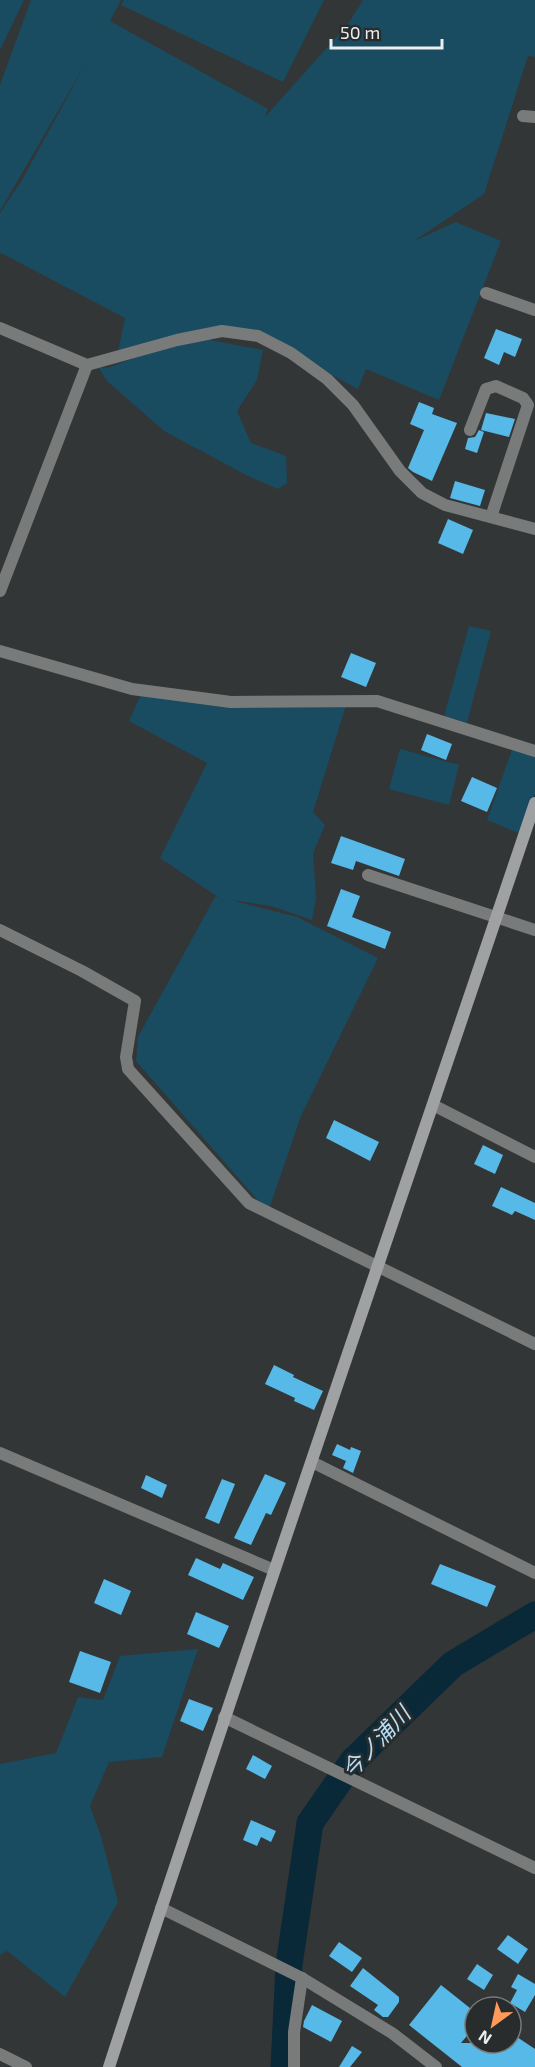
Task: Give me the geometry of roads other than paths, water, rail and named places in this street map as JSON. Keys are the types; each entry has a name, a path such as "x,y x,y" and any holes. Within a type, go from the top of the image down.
{"street":[{"path":"486,293 535,310"},
{"path":"0,328 87,365 177,340 222,331 258,336 291,353 327,380 353,405 400,471 422,493 445,506 535,529"},
{"path":"0,591 87,365"},
{"path":"470,430 486,390 496,386 523,398 528,405 491,517"},
{"path":"0,651 132,689 231,702 377,701 535,751"},
{"path":"109,2067 224,1717 379,1268 535,803"},
{"path":"368,875 535,930"},
{"path":"0,930 82,971 135,1001 126,1057 128,1069 249,1203 535,1344"},
{"path":"433,1105 535,1157"},
{"path":"0,1453 274,1570"},
{"path":"312,1462 535,1573"},
{"path":"224,1717 535,1868"},
{"path":"161,1908 302,1978 392,2033 436,2067"},
{"path":"294,2067 294,2032 302,1978"},
{"path":"0,2054 26,2067"}],"waterway":[{"name":"今ノ浦川","path":"284,2067 289,1965 310,1823 353,1761 453,1664 535,1615"}]}
